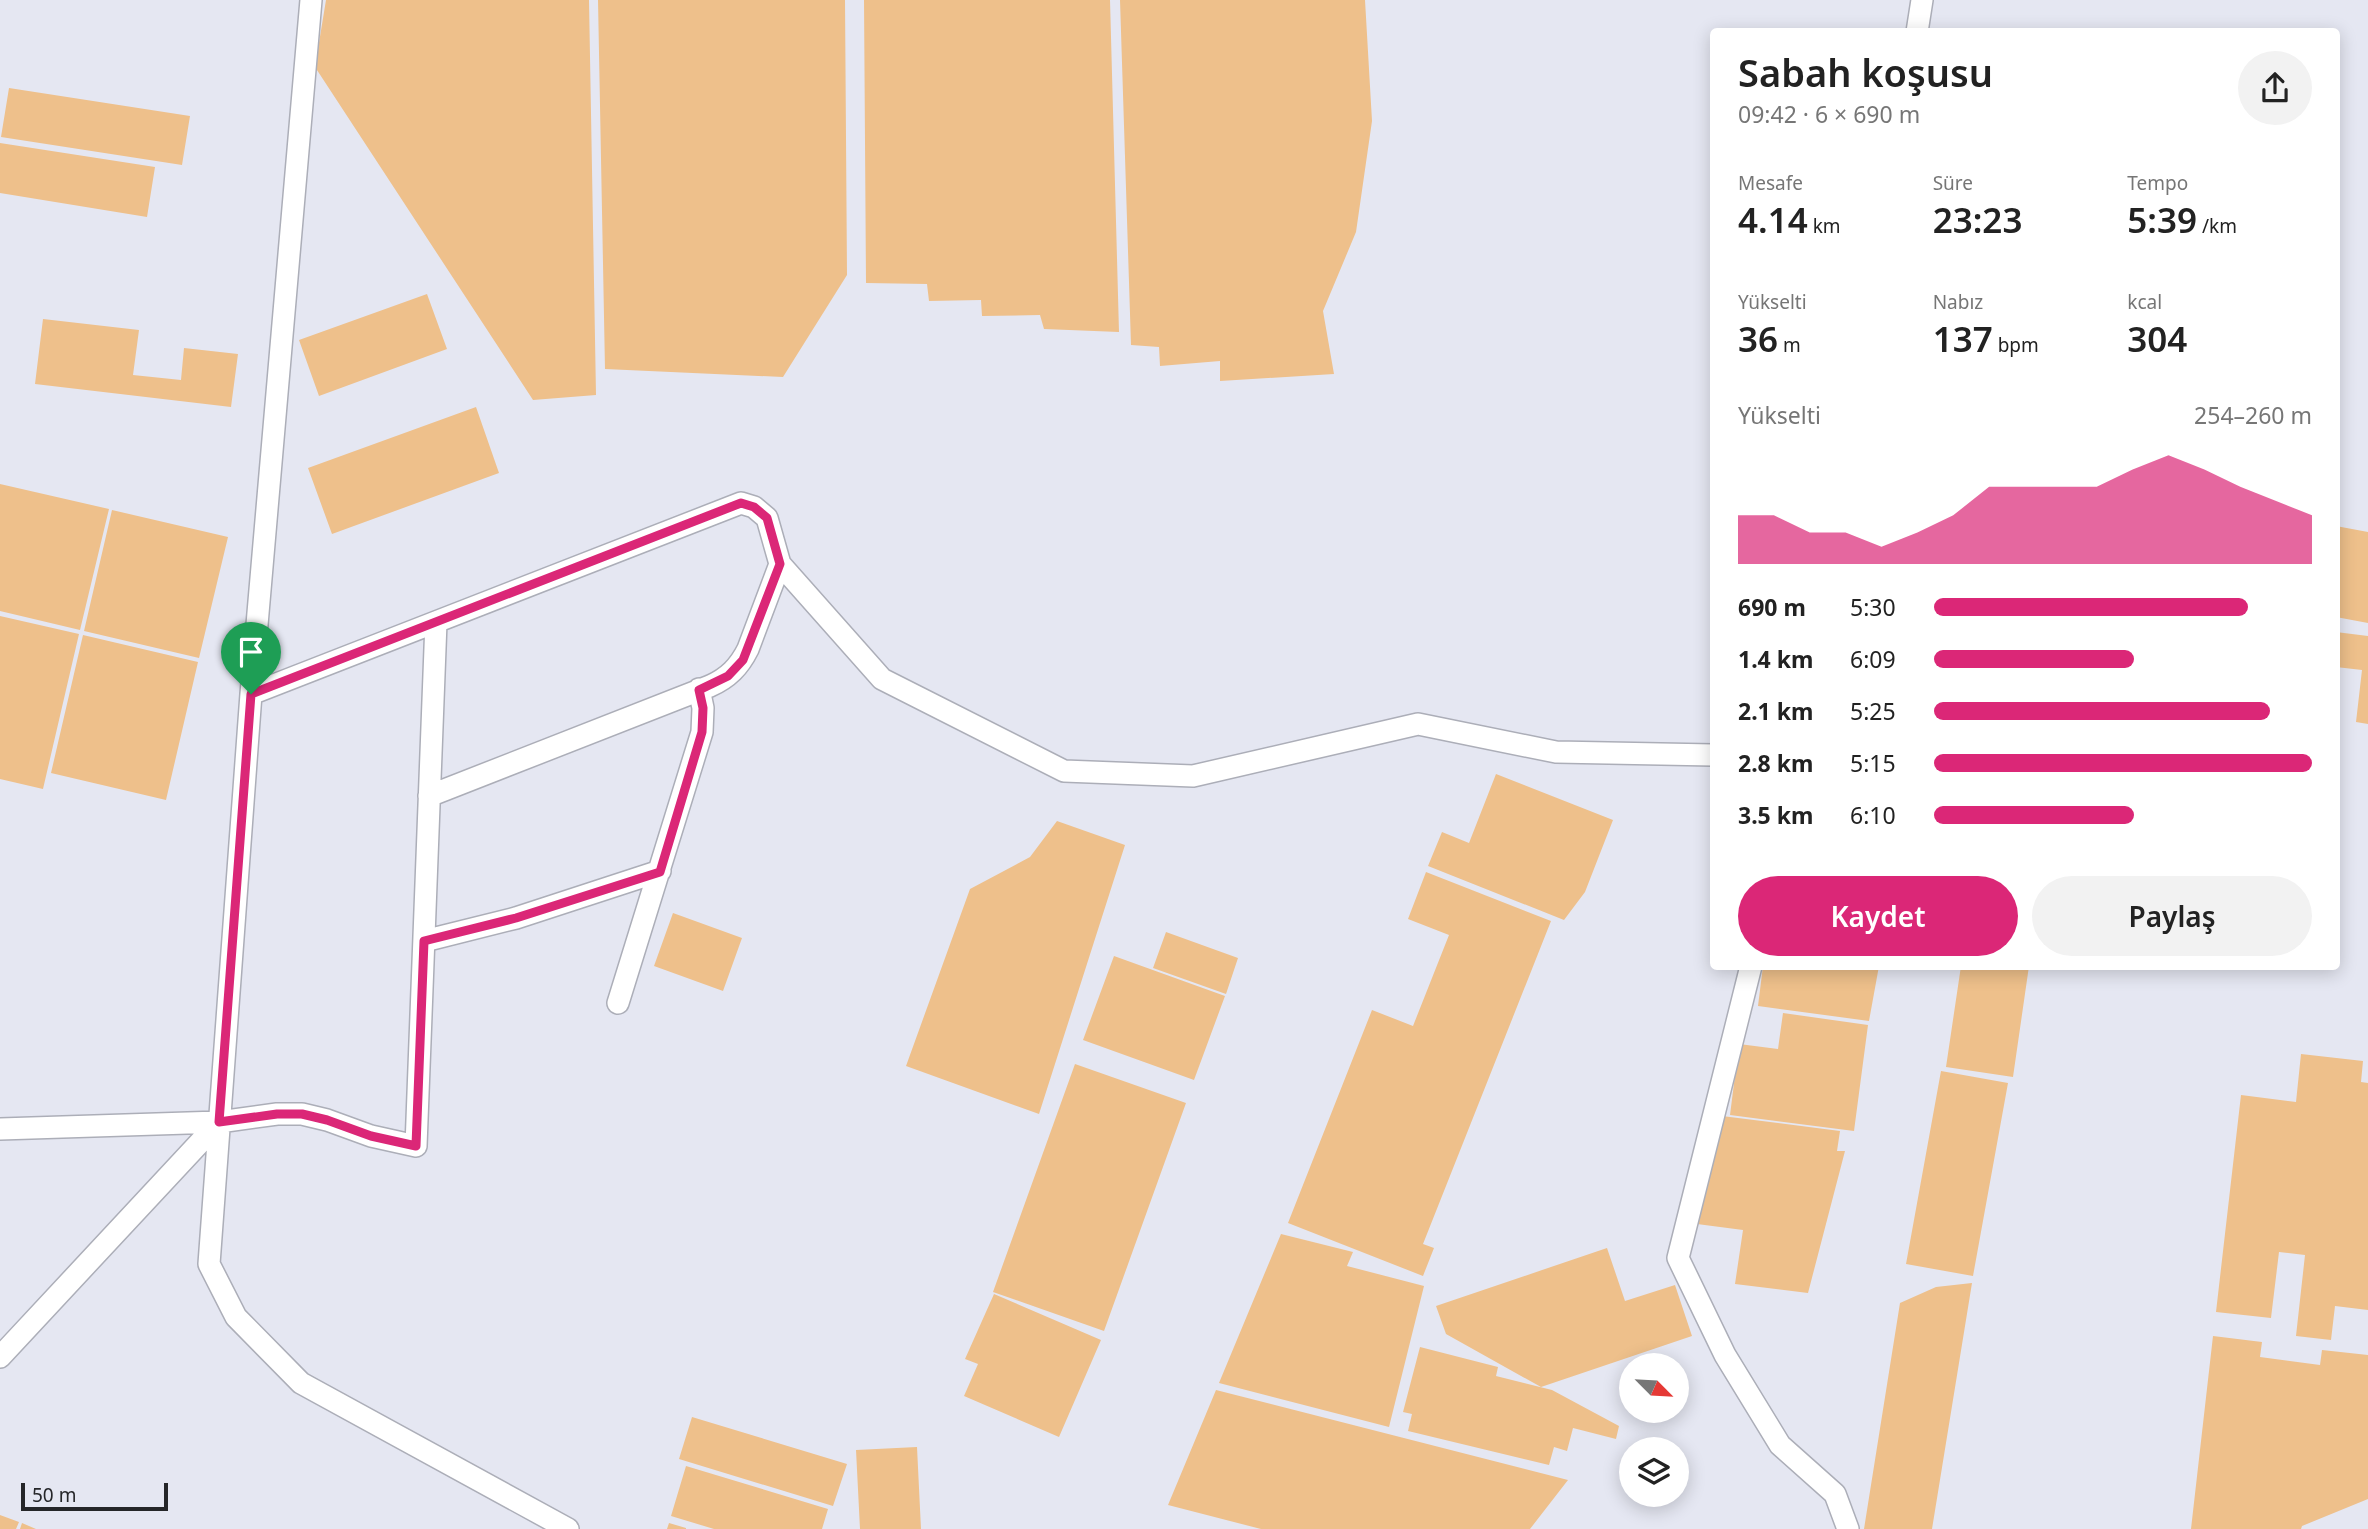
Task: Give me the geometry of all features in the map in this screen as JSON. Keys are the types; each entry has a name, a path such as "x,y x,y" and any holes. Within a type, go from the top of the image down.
{"street":[{"path":"311,0 251,694 209,1264 236,1317 300,1383 568,1529"},
{"path":"1918,28 1923,0"},
{"path":"251,694 741,503 754,507 767,518 780,564 882,679 1064,771 1193,776 1418,724 1556,752 1710,755"},
{"path":"429,796 699,690 728,676 743,660 780,564"},
{"path":"0,1129 219,1122 277,1114 302,1114 371,1136 416,1146 436,622"},
{"path":"618,1003 702,732 703,708 699,690"},
{"path":"424,941 516,918 660,872"},
{"path":"1750,970 1678,1258 1725,1355 1780,1446 1835,1493 1848,1529"},
{"path":"0,1357 219,1122"}],"building":[{"path":"326,0 589,0 596,395 533,400 315,67"},
{"path":"598,0 845,0 847,275 783,377 605,369"},
{"path":"864,0 1110,0 1119,332 1044,329 1040,315 982,316 981,300 929,301 927,284 866,283"},
{"path":"1120,0 1365,0 1372,121 1356,232 1323,311 1334,374 1220,381 1220,361 1160,366 1159,347 1131,345"},
{"path":"9,88 190,116 182,165 1,137"},
{"path":"0,143 155,167 147,217 0,193"},
{"path":"427,294 447,349 319,396 299,340"},
{"path":"43,319 139,330 133,375 181,380 184,348 238,354 231,407 35,384"},
{"path":"476,407 499,473 332,534 308,468"},
{"path":"0,484 109,509 80,630 0,611"},
{"path":"112,510 228,537 199,658 84,631"},
{"path":"2340,527 2368,532 2368,623 2340,618"},
{"path":"0,616 79,634 43,789 0,779"},
{"path":"2340,632 2368,636 2368,724 2356,722 2362,670 2340,667"},
{"path":"83,635 198,662 166,800 51,773"},
{"path":"1496,774 1613,820 1585,892 1564,920 1428,866 1442,832 1469,843"},
{"path":"1057,821 1125,845 1039,1114 906,1066 970,889 1030,857"},
{"path":"1426,872 1551,921 1423,1244 1434,1248 1423,1276 1288,1223 1372,1010 1413,1026 1449,935 1408,919"},
{"path":"673,913 742,938 723,991 654,966"},
{"path":"1166,932 1238,958 1226,994 1153,968"},
{"path":"1114,956 1225,996 1194,1080 1083,1040"},
{"path":"1762,970 1878,970 1869,1021 1758,1006"},
{"path":"1960,970 2028,970 2013,1077 1946,1067"},
{"path":"1783,1013 1868,1025 1854,1131 1730,1115 1739,1044 1778,1049"},
{"path":"2301,1054 2363,1061 2361,1082 2368,1083 2368,1310 2335,1306 2331,1340 2296,1336 2305,1255 2279,1252 2271,1318 2216,1312 2241,1095 2296,1102"},
{"path":"1075,1064 1186,1103 1104,1331 993,1292"},
{"path":"1941,1071 2008,1083 1973,1276 1906,1264"},
{"path":"1722,1116 1840,1131 1837,1151 1845,1151 1808,1293 1735,1284 1743,1230 1697,1224"},
{"path":"1281,1234 1353,1252 1347,1266 1424,1286 1389,1427 1219,1383"},
{"path":"1607,1248 1625,1301 1675,1285 1692,1336 1642,1353 1619,1353 1619,1361 1541,1387 1446,1334 1436,1306"},
{"path":"1972,1283 1932,1529 1864,1529 1900,1303 1936,1287"},
{"path":"994,1294 1101,1340 1059,1437 964,1396 978,1364 965,1359"},
{"path":"2213,1336 2262,1342 2260,1357 2320,1365 2322,1350 2368,1355 2368,1499 2302,1526 2301,1529 2191,1529"},
{"path":"1420,1347 1498,1367 1496,1376 1552,1390 1619,1426 1616,1439 1573,1428 1567,1451 1554,1447 1549,1465 1408,1431 1412,1414 1403,1412"},
{"path":"1216,1390 1568,1480 1530,1529 1261,1529 1168,1505"},
{"path":"692,1417 847,1464 833,1506 679,1459"},
{"path":"917,1447 921,1529 860,1529 856,1450"},
{"path":"686,1466 828,1509 822,1529 714,1529 671,1516"},
{"path":"0,1515 19,1522 16,1529 0,1529"},
{"path":"22,1523 36,1529 20,1529"},
{"path":"669,1523 686,1528 686,1529 667,1529"}],"route":[{"path":"741,503 754,507 767,518 780,564 743,660 728,676 699,690 703,708 702,732 660,872 516,918 424,941 416,1146 371,1136 302,1114 277,1114 219,1122 251,694 741,503"}]}
